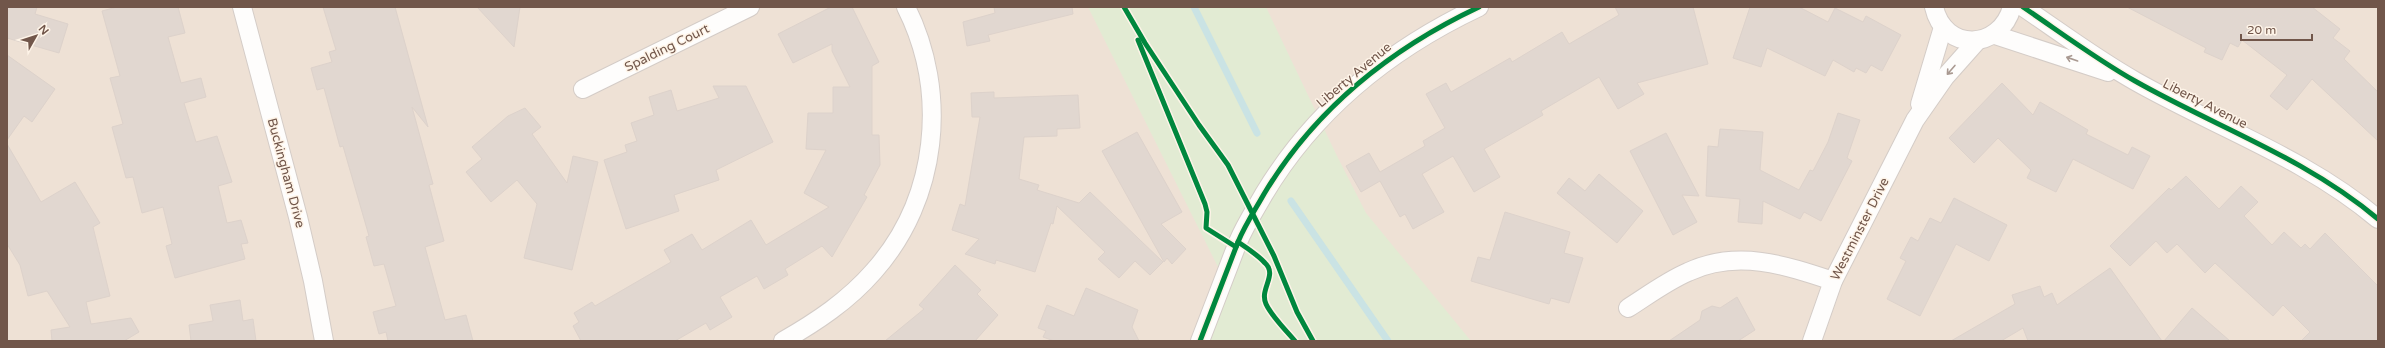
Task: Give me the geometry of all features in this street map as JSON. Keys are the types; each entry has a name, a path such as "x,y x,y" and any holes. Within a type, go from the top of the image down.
{"street":[{"name":"Buckingham Drive","path":"242,7 298,218 313,281 324,341"},
{"name":"Spalding Court","path":"583,90 750,7"},
{"path":"783,341 814,323 842,302 874,272 902,234 922,188 931,141 930,76 915,24 906,7"},
{"name":"Liberty Avenue","path":"1200,341 1238,242 1270,184 1301,140 1349,90 1374,70 1453,12 1479,7"},
{"path":"1934,7 1943,27 1953,36 1977,41 1995,35 2004,25 2012,7"},
{"name":"Liberty Avenue","path":"2023,7 2135,81 2289,159 2339,190 2378,219"},
{"name":"Westminster Drive","path":"1915,120 1943,27"},
{"name":"Liberty Avenue","path":"1995,35 2135,81"},
{"name":"Westminster Drive","path":"1812,341 1833,281 1915,120 1945,77 1977,41"},
{"path":"1628,308 1687,272 1702,266 1735,260 1773,263 1833,281"}],"shaded area":[{"path":"7,7 2378,7 2378,341 7,341"}],"green space":[{"path":"1088,7 1266,7 1336,154 1366,213 1471,341 1200,341 1224,279"}],"building":[{"path":"7,7 37,7 35,14 68,24 59,53 7,38"},
{"path":"117,7 178,7 185,33 168,37 181,83 201,78 206,97 184,103 196,142 217,136 232,182 218,186 227,223 241,220 248,243 241,244 245,259 175,278 166,246 172,244 163,207 142,213 133,177 126,178 112,127 123,124 110,78 120,76 102,11"},
{"path":"323,7 395,7 428,127 412,107 433,184 429,185 444,241 425,247 445,320 466,315 473,341 388,341 386,332 379,334 373,312 396,306 384,264 374,266 366,237 369,236 343,146 340,147 324,88 317,90 311,68 332,62 329,52 336,50"},
{"path":"477,7 520,7 514,47"},
{"path":"831,7 852,7 879,62 872,66 872,135 879,135 880,165 864,195 867,197 832,257 822,246 785,269 788,275 764,289 757,276 720,297 732,317 710,330 706,323 675,341 581,341 573,326 579,322 574,313 592,302 595,306 671,262 664,250 692,234 702,250 751,220 766,245 829,207 804,193 826,150 806,149 808,113 833,113 833,87 850,87 832,51 832,44 793,63 778,34"},
{"path":"994,7 1072,7 1073,14 988,35 990,41 967,46 963,22 995,13"},
{"path":"1615,7 1693,7 1708,64 1637,83 1644,94 1618,109 1599,77 1541,111 1543,115 1484,149 1500,177 1474,192 1453,156 1422,174 1444,212 1413,229 1405,214 1400,217 1380,181 1361,192 1346,166 1369,153 1380,172 1425,146 1423,141 1445,128 1426,94 1446,83 1451,92 1510,58 1512,62 1562,32 1569,44 1619,15"},
{"path":"1750,7 1799,7 1828,22 1835,8 1863,22 1866,16 1901,35 1882,71 1871,65 1866,73 1856,68 1854,72 1833,60 1825,76 1767,48 1761,67 1733,58"},
{"path":"2127,7 2312,7 2340,29 2333,38 2350,51 2344,59 2378,92 2378,141 2312,79 2287,110 2270,96 2287,75 2242,40 2238,47 2230,43 2222,60 2204,52 2206,48"},
{"path":"7,55 55,89 32,122 24,116 7,140"},
{"path":"2002,83 2033,115 2040,102 2088,130 2086,134 2128,155 2132,147 2150,156 2133,189 2073,159 2056,192 2027,178 2031,170 1998,138 1974,163 1949,138"},
{"path":"713,86 746,86 773,142 716,170 719,180 674,195 679,211 626,229 604,160 627,152 625,145 637,141 631,123 654,115 649,97 671,90 677,111 719,98"},
{"path":"994,92 994,98 1078,95 1080,128 1057,129 1057,136 1024,137 1019,179 1039,185 1037,190 1079,203 1090,192 1163,262 1150,275 1135,261 1119,278 1098,259 1105,252 1057,206 1053,224 1051,223 1035,272 996,260 995,264 965,254 979,239 952,230 960,204 965,206 980,117 972,117 971,93"},
{"path":"525,108 541,127 532,134 567,183 573,156 598,162 572,270 524,258 537,204 517,180 491,202 466,172 482,159 472,147 508,116"},
{"path":"1838,113 1860,120 1847,158 1852,161 1821,221 1804,212 1800,219 1763,201 1762,224 1738,222 1740,199 1706,196 1708,146 1718,147 1720,129 1763,132 1760,170 1799,190 1810,170 1813,171 1828,142"},
{"path":"1137,132 1182,212 1161,224 1186,249 1172,264 1167,258 1164,262 1102,151"},
{"path":"1666,133 1699,196 1682,195 1697,222 1673,235 1630,151"},
{"path":"7,144 41,202 75,182 100,223 93,227 110,296 86,302 91,324 131,318 139,332 124,341 52,341 51,330 70,327 47,291 28,296 20,265 7,244"},
{"path":"1599,174 1643,211 1617,243 1557,193 1569,178 1585,191"},
{"path":"2186,176 2219,209 2241,186 2258,202 2244,216 2272,245 2284,232 2301,248 2305,244 2310,249 2325,233 2378,286 2378,341 2301,341 2310,332 2283,305 2273,316 2215,263 2205,273 2177,244 2167,253 2156,241 2130,266 2110,246 2169,188 2171,190"},
{"path":"1954,198 2007,225 1989,261 1956,244 1920,316 1887,299 1906,261 1900,258 1911,237 1918,241 1930,218 1941,223"},
{"path":"1505,212 1570,232 1564,253 1583,258 1569,303 1551,298 1549,304 1471,281 1478,257 1490,260"},
{"path":"955,265 981,290 977,294 998,315 975,341 885,341 924,309 919,305"},
{"path":"2110,268 2162,341 2028,341 2023,328 2001,341 1951,341 2015,304 2012,295 2040,286 2044,297 2052,293 2057,305"},
{"path":"1086,288 1138,310 1132,327 1139,341 1054,341 1043,337 1046,331 1038,328 1047,305 1074,316"},
{"path":"1737,297 1755,330 1738,341 1669,341 1700,320 1702,311 1712,306 1720,308"},
{"path":"240,300 243,321 253,319 256,341 191,341 189,325 213,321 210,305"},
{"path":"2192,308 2230,341 2164,341"}],"waterway":[{"path":"1194,7 1257,133"},
{"path":"1291,201 1388,341"}],"cycle path":[{"path":"1124,7 1145,43 1199,125 1228,165 1274,256 1297,312 1313,341"},
{"path":"1200,341 1244,230 1264,194 1284,163 1307,135 1357,84 1385,62 1415,42 1479,7"},
{"path":"2023,7 2092,55 2121,73 2166,98 2260,144 2321,178 2350,197 2378,219"},
{"path":"1138,40 1205,204 1207,212 1206,228 1236,247"},
{"path":"1238,242 1259,257 1268,268 1270,272 1264,298 1266,304 1275,318 1295,341"}]}
